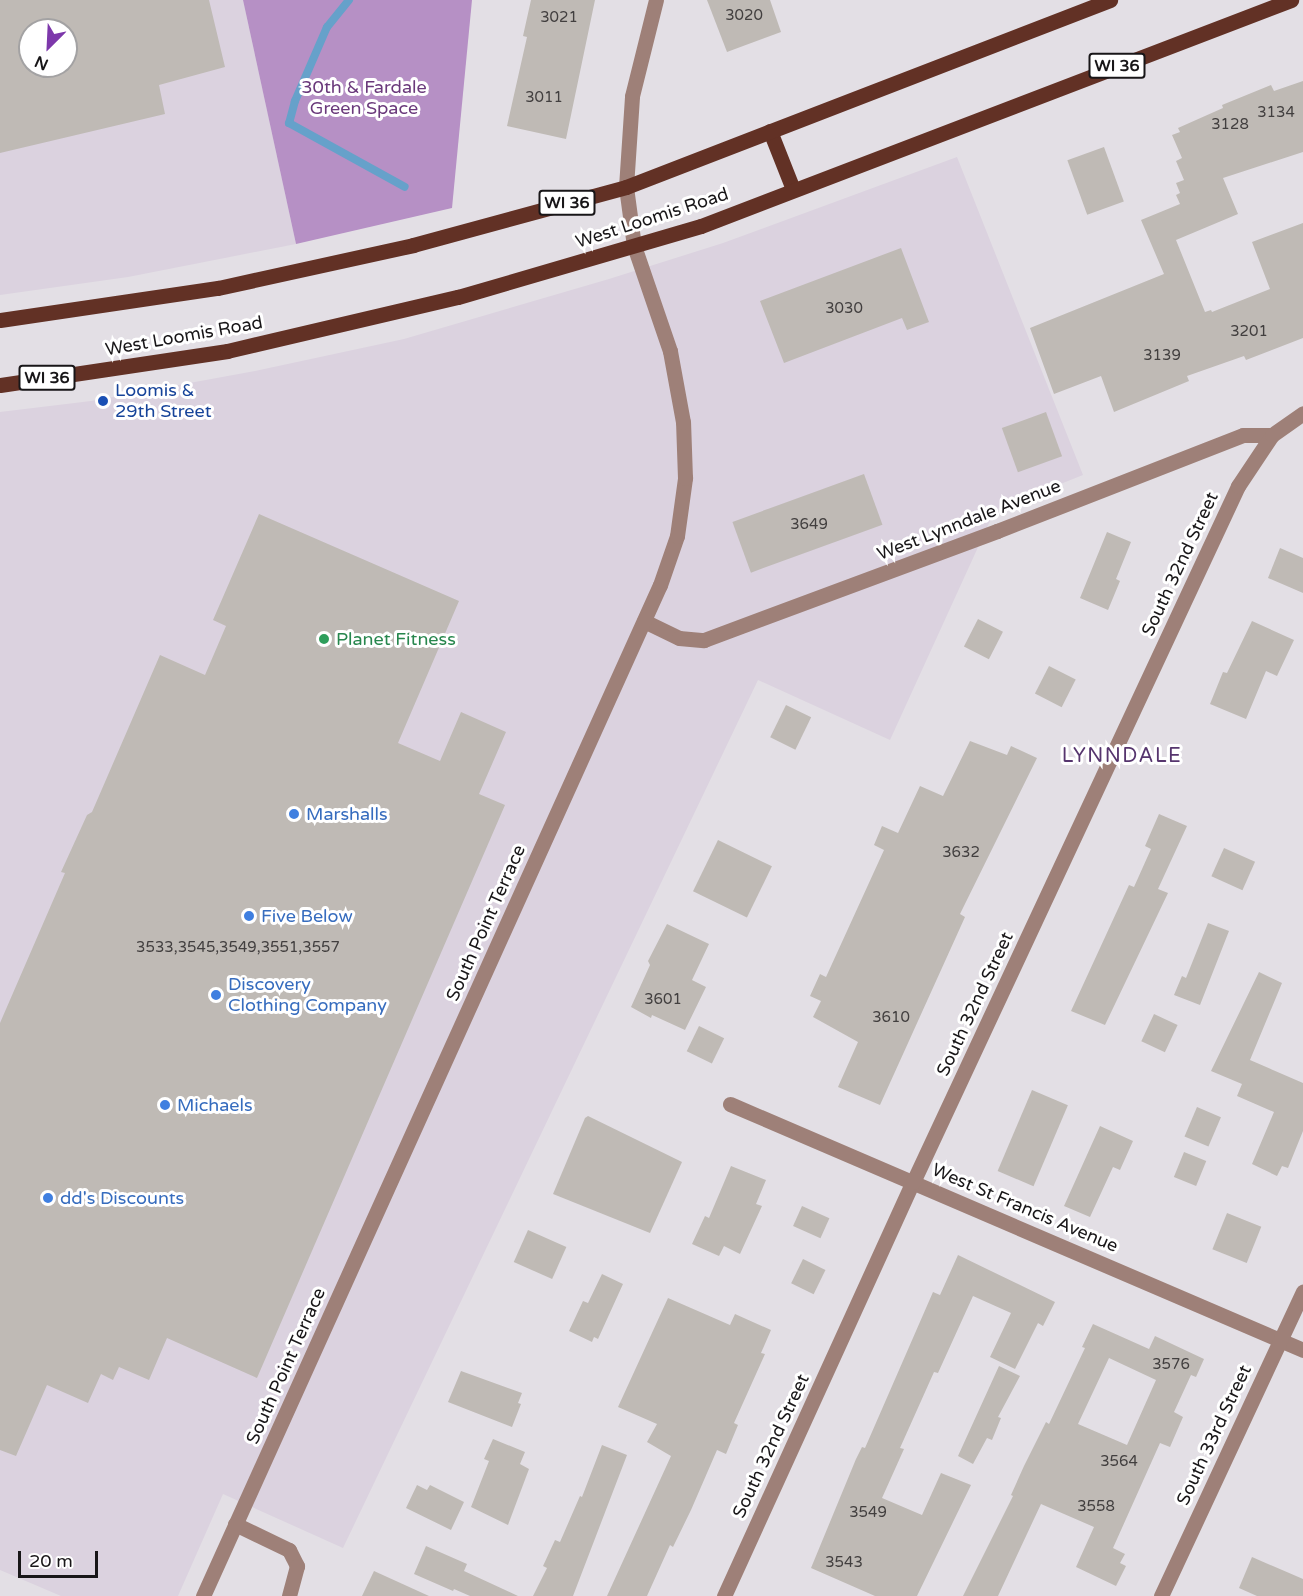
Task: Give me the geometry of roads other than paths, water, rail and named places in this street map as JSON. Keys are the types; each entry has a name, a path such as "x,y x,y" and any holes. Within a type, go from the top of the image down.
{"main road":[{"name":"WI 36","path":"0,320 218,288 413,245 626,186 1110,0"},
{"name":"West Loomis Road","path":"0,385 227,351 458,297 634,246 701,226 1291,0"},
{"path":"770,131 793,189"}],"street":[{"name":"South Point Terrace","path":"203,1596 644,621 660,585 677,536 686,478 683,422 670,351 634,246 626,186 632,96 656,0"},
{"path":"1272,435 1303,413"},
{"name":"West Lynndale Avenue","path":"644,621 679,638 704,640 997,531 1243,435 1259,433 1272,435"},
{"name":"South 32nd Street","path":"724,1596 913,1182 1223,518 1252,462 1272,435"},
{"name":"West St Francis Avenue","path":"730,1104 1303,1350"},
{"name":"South 33rd Street","path":"1161,1596 1303,1291"},
{"path":"235,1524 289,1550 297,1566 289,1596"}],"waterway":[{"path":"349,0 327,27 295,101 289,123 405,187"}],"place":[{"name":"Loomis & 29th Street","path":"103,401"},
{"name":"Planet Fitness","path":"324,639"},
{"name":"Marshalls","path":"294,814"},
{"name":"Five Below","path":"249,916"},
{"name":"Discovery Clothing Company","path":"216,995"},
{"name":"Michaels","path":"165,1105"},
{"name":"dd's Discounts","path":"48,1198"}],"district":[{"name":"LYNNDALE","path":"1122,756"}],"park label":[{"name":"30th & Fardale Green Space","path":"364,98"}]}
